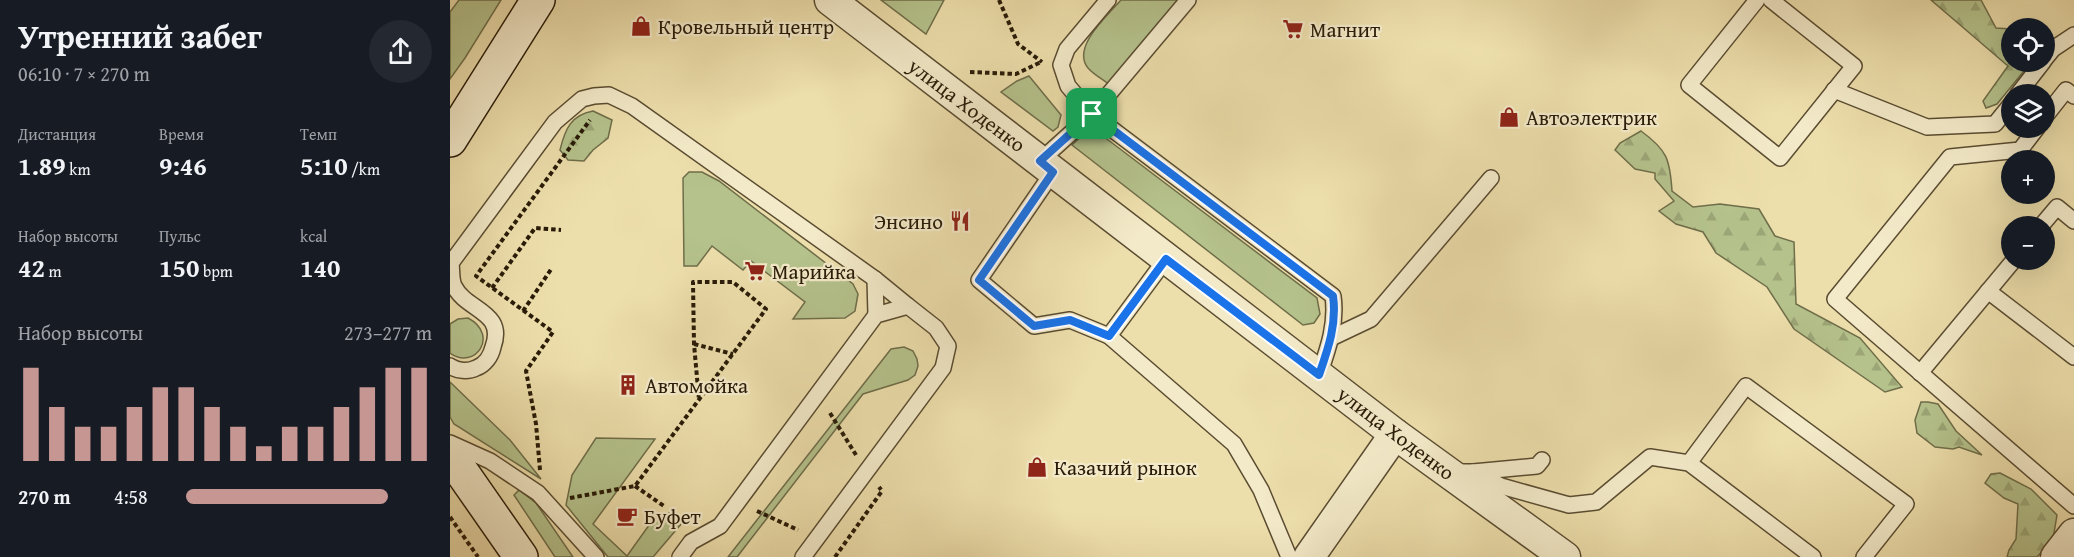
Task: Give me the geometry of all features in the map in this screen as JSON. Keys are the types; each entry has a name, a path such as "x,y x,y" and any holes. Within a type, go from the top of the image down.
{"main road":[{"path":"450,140 538,0"},
{"path":"450,455 521,557"}],"street":[{"name":"улица Ходенко","path":"830,0 1395,434 1461,472 1565,557"},
{"path":"1309,557 1395,434"},
{"path":"2056,557 2074,534"}],"lane":[{"path":"1108,0 1067,49 1061,65 1068,86 1092,114 1333,296 1335,310 1331,338 1319,375"},
{"path":"1188,0 1047,166 979,280 1034,326 1070,320 1109,336 1234,444 1261,490 1289,557"},
{"path":"1757,0 1689,85 1780,158 1854,66 1771,0"},
{"path":"2055,48 2074,35"},
{"path":"2026,84 2035,72"},
{"path":"1834,90 1927,127 1995,124 2001,117"},
{"path":"2055,104 2066,90 2074,96"},
{"path":"450,366 457,371 476,369 490,358 495,344 495,330 490,316 470,304 454,286 450,263 555,122 582,99 594,96 609,95 632,106 875,279 936,328 948,346 943,368 803,557"},
{"path":"2029,138 2020,150 1950,157 1834,299 2074,506"},
{"path":"1331,338 1371,319 1491,178"},
{"path":"2049,216 2057,207 2074,221"},
{"path":"1109,336 1166,259"},
{"path":"1920,373 2006,270"},
{"path":"875,279 876,315"},
{"path":"1988,291 2074,357"},
{"path":"680,557 691,542 720,526 876,315 908,306"},
{"path":"1689,464 1746,386 1906,504 1864,557"},
{"path":"450,443 490,461 538,493 596,557"},
{"path":"1461,472 1569,505 1596,502 1650,457 1689,464 1813,557"},
{"path":"1461,472 1538,466 1542,460"}],"path":[{"path":"999,0 1018,44 1041,62 1061,65"},
{"path":"531,468 540,472 536,424 526,371 553,333 476,276 609,95"},
{"path":"492,288 535,228 561,230"},
{"path":"523,311 552,268"},
{"path":"561,492 569,498 635,486 699,400 766,309 733,282 693,282 694,344 699,400"},
{"path":"694,344 733,354"},
{"path":"635,486 664,506"},
{"path":"450,517 478,557"}],"green space":[{"path":"459,0 501,0 450,79 450,12"},
{"path":"881,0 944,0 926,34"},
{"path":"1121,0 1180,0 1111,86 1088,68 1084,60 1084,51 1093,32"},
{"path":"1931,0 1981,0 1996,28 2001,28 2001,60"},
{"path":"2004,72 2023,72 2013,84 2001,84 2001,99 1997,104 1986,108 1983,101"},
{"path":"1029,76 1061,115 1058,127 1053,131 1001,92"},
{"path":"593,111 612,120 608,138 584,161 568,160 560,150 567,129 579,116"},
{"path":"1091,127 1317,298 1320,314 1314,323 1303,325 1072,145"},
{"path":"1641,131 1657,144 1666,156 1672,191 1693,207 1720,204 1759,209 1775,236 1794,242 1796,304 1860,338 1902,387 1885,392 1794,329 1767,287 1716,253 1703,232 1676,224 1659,211 1674,201 1655,179 1655,173 1635,169 1615,150 1620,143"},
{"path":"689,172 702,172 719,181 853,284 858,294 855,311 845,318 793,319 805,302 751,261 743,270 712,246 697,266 684,266 683,178"},
{"path":"468,318 477,325 482,333 483,341 475,354 468,358 459,357 450,353 450,324 458,319"},
{"path":"904,347 913,351 917,359 918,366 915,375 908,380 863,394 737,557 728,557 891,349"},
{"path":"450,382 510,440 541,479 454,424 450,417"},
{"path":"1921,402 1938,404 1956,431 1982,455 1959,447 1953,449 1935,447 1917,433 1915,420"},
{"path":"596,438 655,439 593,524 627,556 657,514 669,513 682,523 653,557 608,557 566,505 572,475"},
{"path":"2000,473 2031,489 2057,515 2053,539 2037,557 2007,557 2016,539 2018,504 2004,498 1985,483 1991,474"},
{"path":"519,490 536,503 573,557 555,557 514,495"}],"place":[{"name":"Кровельный центр","path":"641,26"},
{"name":"Магнит","path":"1293,29"},
{"name":"Автоэлектрик","path":"1509,117"},
{"name":"Энсино","path":"960,221"},
{"name":"Марийка","path":"755,271"},
{"name":"Автомойка","path":"628,385"},
{"name":"Казачий рынок","path":"1037,467"},
{"name":"Буфет","path":"627,516"}],"route":[{"path":"1092,114 1333,296 1335,310 1331,338 1319,375 1166,259 1109,336 1070,320 1034,326 979,280 1053,172 1040,161 1092,114"}]}
